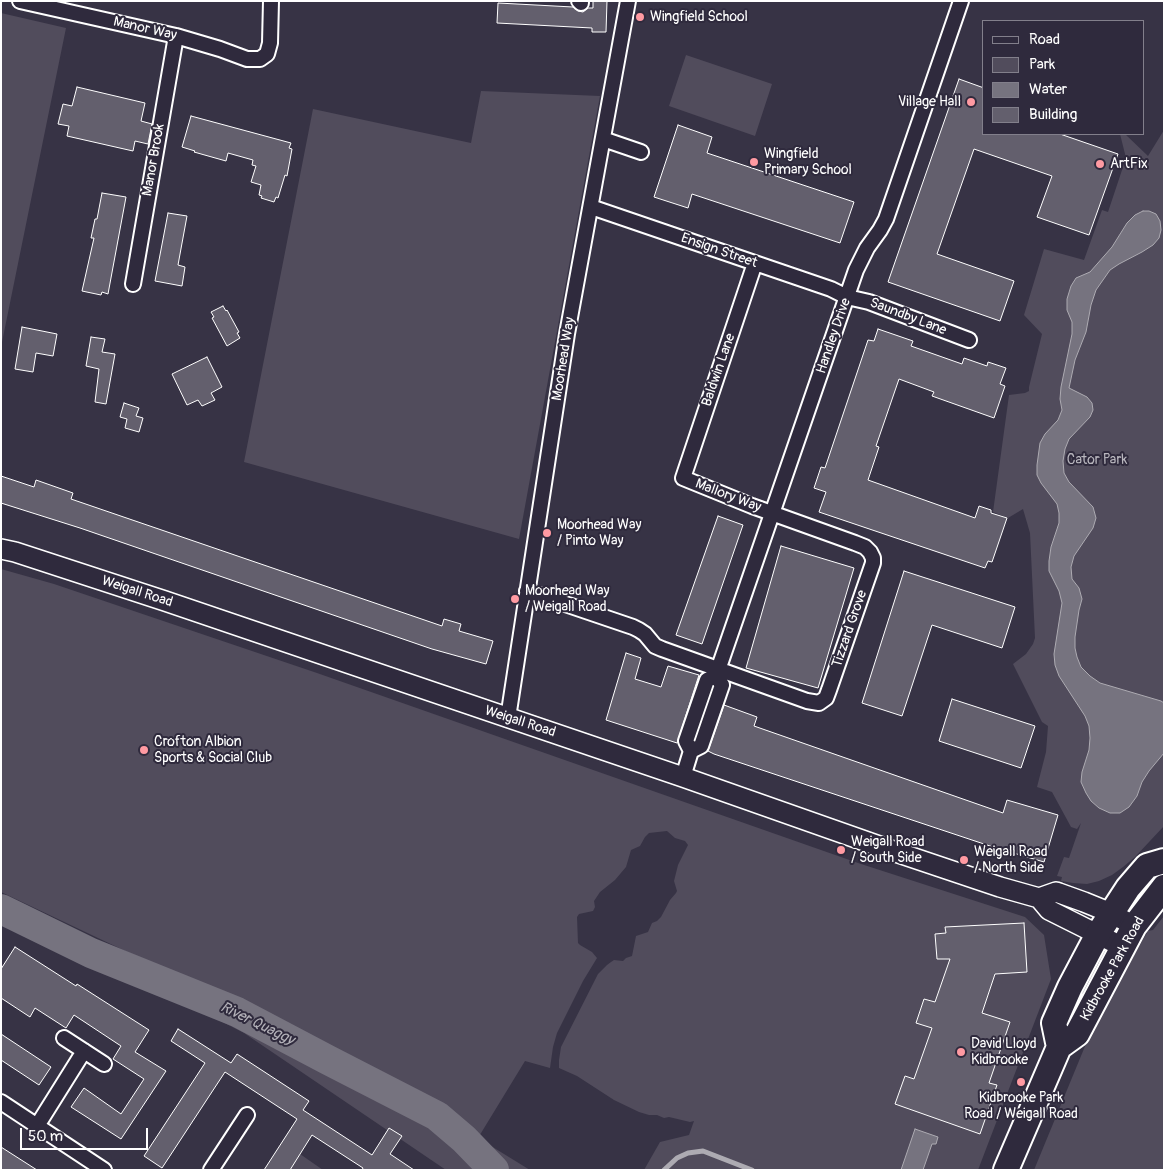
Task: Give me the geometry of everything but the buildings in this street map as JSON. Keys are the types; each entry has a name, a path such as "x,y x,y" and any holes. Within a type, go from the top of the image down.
{"highway":[{"name":"Kidbrooke Park Road","path":"1059,1047 1054,1023 1070,987 1098,934 1128,888 1147,866 1164,861"},
{"name":"Kidbrooke Park Road","path":"1006,1170 1059,1047 1077,1034 1134,926 1164,887"}],"street":[{"name":"Manor Way","path":"20,1 176,36 247,59 260,60 267,54 270,43 271,1"},
{"name":"Moorhead Way","path":"508,718 567,334 628,1"},
{"name":"Handley Drive","path":"683,777 691,751 701,746 707,729 722,685 717,673 856,270 861,258 886,219 961,1"},
{"name":"Manor Brook","path":"133,284 176,36"},
{"path":"603,139 641,152"},
{"name":"Ensign Street","path":"591,207 831,289 847,297"},
{"name":"Baldwin Lane","path":"683,478 755,263"},
{"name":"Saundby Lane","path":"847,297 869,302 969,340"},
{"name":"Mallory Way","path":"683,478 773,513"},
{"name":"Tizzard Grove","path":"717,673 818,703 826,698 829,690 873,563 873,558 865,547 773,513"},
{"name":"Weigall Road","path":"1,549 165,601 683,777 896,852 1039,898 1049,910 1123,947"},
{"path":"527,591 639,630 655,646 717,673"},
{"name":"Weigall Road","path":"1039,898 1056,892 1111,913 1134,926"},
{"path":"64,1038 104,1064"},
{"path":"37,1126 84,1051"},
{"path":"1,1102 104,1170"},
{"path":"212,1170 247,1115"}],"green space":[{"path":"1,13 66,28 1,347"},
{"path":"686,55 772,84 755,136 669,106"},
{"path":"481,91 600,96 519,539 244,462 313,109 471,143"},
{"name":"Cator Park","path":"1164,130 1164,826 1135,857 1112,875 1087,884 1073,883 1061,881 1062,877 1057,876 1064,857 1069,858 1081,823 1077,829 1071,827 1052,792 1037,787 1046,752 1048,726 1042,722 1013,664 1026,654 1035,638 1030,533 1023,509 1008,518 993,512 1009,395 1029,391 1042,334 1024,315 1044,249 1084,260 1102,210 1108,212 1126,158 1120,135 1126,135 1148,156"},
{"path":"1,569 54,584 317,673 858,863 1025,917 1044,935 1051,979 978,1170 644,1170 660,1142 689,1135 694,1121 664,1118 639,1112 614,1100 577,1076 559,1068 559,1060 561,1047 598,974 614,960 623,961 632,956 636,936 648,932 652,923 661,917 677,891 674,881 678,865 688,845 685,841 675,838 667,831 649,833 640,846 631,850 626,867 615,880 600,892 594,901 595,907 593,911 579,914 577,917 578,943 592,952 597,958 583,981 557,1033 550,1068 525,1061 478,1138 530,1170 446,1170 244,1033 182,1001 195,984 1,892"},
{"path":"1164,916 1164,1170 1034,1170 1095,1022 1148,931 1153,930"},
{"path":"300,1154 323,1170 290,1170"}],"water":[{"path":"1143,211 1156,214 1160,221 1161,230 1159,238 1153,245 1110,270 1096,290 1086,332 1075,360 1069,388 1087,397 1092,403 1093,410 1090,417 1069,439 1063,461 1064,473 1069,482 1093,507 1096,518 1093,528 1074,556 1071,567 1072,579 1079,588 1082,599 1075,637 1075,648 1081,667 1100,683 1164,703 1164,753 1149,771 1142,782 1137,796 1129,807 1120,813 1110,813 1099,808 1091,801 1081,782 1089,750 1089,726 1085,716 1059,676 1055,665 1054,654 1062,603 1059,591 1049,571 1049,561 1051,547 1059,523 1059,513 1057,504 1037,475 1037,465 1040,443 1045,434 1058,420 1062,410 1060,399 1061,387 1072,334 1072,322 1067,310 1067,299 1071,286 1076,278 1090,272 1112,247 1127,223 1135,215"},
{"path":"915,1129 938,1137 936,1144 932,1144 923,1170 901,1170"}],"waterway":[{"name":"River Quaggy","path":"1,909 91,953 237,1012 437,1116 464,1139 494,1170"},
{"path":"664,1170 677,1158 688,1153 703,1151 752,1170"}],"place":[{"name":"Wingfield School","path":"640,17"},
{"name":"Village Hall","path":"971,102"},
{"name":"Wingfield Primary School","path":"754,162"},
{"name":"ArtFix","path":"1100,164"},
{"name":"Moorhead Way / Pinto Way","path":"547,533"},
{"name":"Moorhead Way / Weigall Road","path":"515,599"},
{"name":"Crofton Albion Sports & Social Club","path":"144,750"},
{"name":"Weigall Road / South Side","path":"841,850"},
{"name":"Weigall Road / North Side","path":"964,860"},
{"name":"David Lloyd Kidbrooke","path":"961,1052"},
{"name":"Kidbrooke Park Road / Weigall Road","path":"1021,1082"}]}
